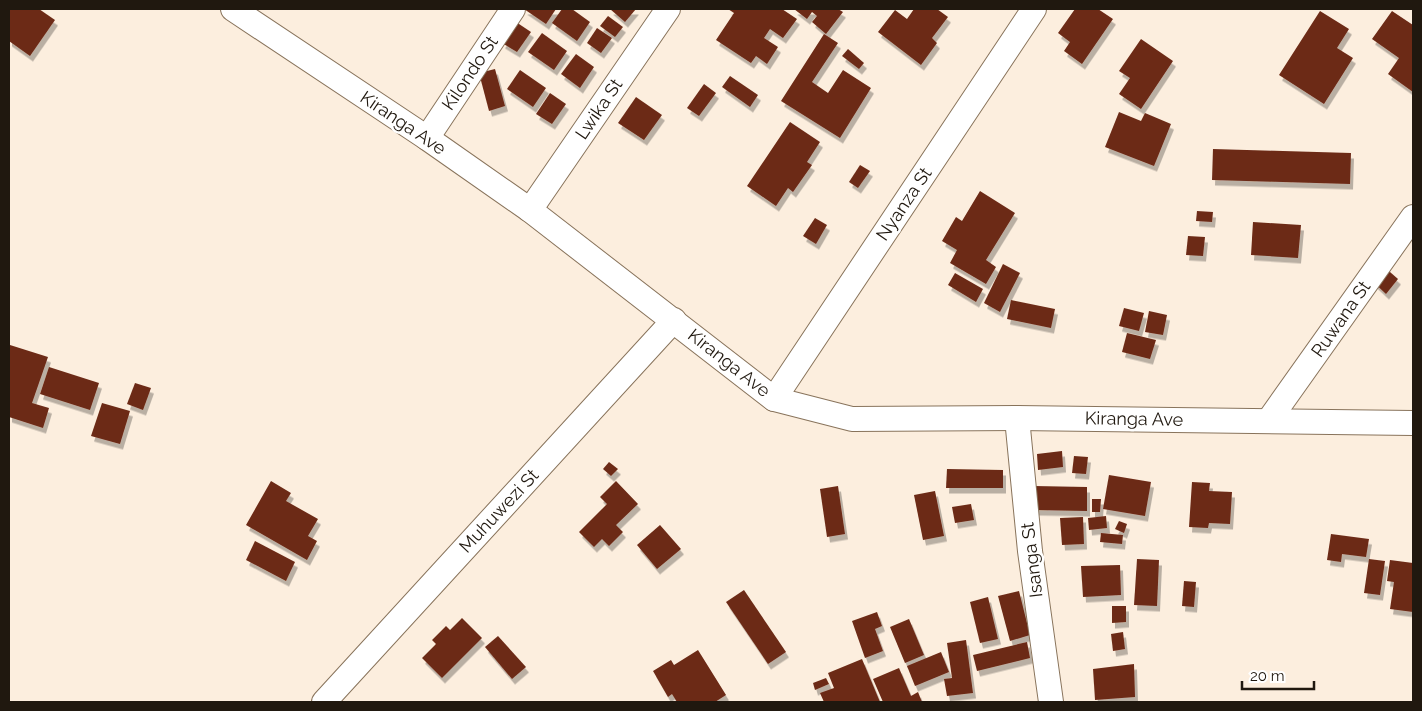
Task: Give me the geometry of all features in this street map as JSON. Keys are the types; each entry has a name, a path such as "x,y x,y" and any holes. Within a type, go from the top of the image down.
{"street":[{"name":"Kiranga Ave","path":"233,9 427,138 530,210 774,399 852,419 1017,418 1413,423"},
{"name":"Kilondo St","path":"427,138 513,9"},
{"name":"Lwika St","path":"530,210 668,9"},
{"name":"Nyanza St","path":"774,399 1034,9"},
{"name":"Ruwana St","path":"1269,420 1413,217"},
{"name":"Muhuwezi St","path":"324,702 674,320"},
{"name":"Isanga St","path":"1017,418 1030,551 1051,702"}],"building":[{"path":"9,9 39,9 55,20 30,56 9,41"},
{"path":"524,9 556,9 546,24"},
{"path":"562,9 572,9 590,22 577,41 552,23"},
{"path":"610,9 636,9 625,22"},
{"path":"728,9 782,9 797,19 783,38 770,29 764,38 778,47 767,64 756,56 751,63 716,40 734,13"},
{"path":"794,9 838,9 843,12 826,34 812,22 817,16 812,12 807,19"},
{"path":"914,9 937,9 948,17 932,38 937,43 921,65 878,32 895,10 907,19"},
{"path":"1075,9 1098,9 1113,19 1082,64 1064,51 1070,42 1058,33"},
{"path":"1320,11 1349,29 1337,48 1353,58 1324,104 1279,75"},
{"path":"1392,11 1413,25 1413,92 1388,74 1399,58 1372,39"},
{"path":"608,16 623,27 615,37 600,26"},
{"path":"516,22 531,32 517,52 502,43"},
{"path":"597,28 612,38 601,53 587,43"},
{"path":"542,33 567,51 554,70 528,52"},
{"path":"824,34 838,43 812,82 828,93 843,70 871,88 840,138 781,101"},
{"path":"1141,39 1173,61 1141,109 1119,94 1130,78 1119,71"},
{"path":"848,49 864,63 859,69 842,56"},
{"path":"576,54 594,67 580,88 561,74"},
{"path":"495,69 505,106 489,111 479,73"},
{"path":"520,70 546,88 533,107 507,89"},
{"path":"730,76 758,95 750,107 722,87"},
{"path":"704,84 716,93 699,116 687,108"},
{"path":"550,93 566,104 552,124 536,114"},
{"path":"636,97 662,115 644,140 618,123"},
{"path":"1119,112 1141,121 1145,113 1171,124 1154,166 1105,147"},
{"path":"790,122 820,142 807,162 812,165 793,192 788,188 776,206 747,186"},
{"path":"1213,149 1351,153 1350,184 1212,180"},
{"path":"860,165 870,171 858,188 849,182"},
{"path":"980,191 1015,213 986,260 996,267 986,284 950,263 957,250 942,241 956,217 962,221"},
{"path":"1197,211 1213,212 1212,222 1196,221"},
{"path":"815,218 827,225 816,244 803,236"},
{"path":"1253,222 1301,225 1298,258 1251,255"},
{"path":"1188,236 1205,237 1203,256 1186,255"},
{"path":"1003,264 1020,273 1000,312 984,303"},
{"path":"1382,265 1398,279 1386,294 1370,279"},
{"path":"955,273 983,289 976,302 948,285"},
{"path":"1011,300 1055,309 1051,328 1007,319"},
{"path":"1124,308 1144,313 1139,331 1119,326"},
{"path":"1149,311 1167,315 1163,335 1145,332"},
{"path":"1127,333 1156,340 1150,359 1122,352"},
{"path":"10,345 48,357 32,403 49,408 43,428 9,417"},
{"path":"49,367 99,383 90,410 40,394"},
{"path":"135,383 151,388 143,410 127,404"},
{"path":"102,403 130,411 120,444 91,436"},
{"path":"1062,451 1063,467 1038,470 1037,454"},
{"path":"1074,456 1088,457 1086,474 1072,473"},
{"path":"609,462 618,469 611,476 603,469"},
{"path":"947,469 1003,470 1003,488 946,488"},
{"path":"1109,475 1151,482 1145,516 1103,509"},
{"path":"271,481 291,493 286,501 318,519 308,536 317,541 307,560 246,525"},
{"path":"616,481 638,504 616,525 623,532 609,546 602,539 594,547 579,532 607,504 600,497"},
{"path":"1192,482 1210,483 1209,491 1232,492 1230,524 1209,523 1208,528 1189,527"},
{"path":"838,486 845,534 827,537 820,489"},
{"path":"1034,486 1087,487 1087,511 1034,510"},
{"path":"935,491 944,536 923,540 914,495"},
{"path":"1092,499 1101,499 1100,512 1092,512"},
{"path":"971,504 974,520 955,523 952,507"},
{"path":"1106,516 1107,528 1089,530 1088,518"},
{"path":"1083,517 1084,544 1062,545 1060,518"},
{"path":"1119,521 1127,524 1124,533 1115,529"},
{"path":"660,525 681,549 657,569 637,545"},
{"path":"1101,533 1123,535 1122,544 1100,542"},
{"path":"1331,534 1369,539 1366,557 1342,554 1341,562 1327,560"},
{"path":"255,541 295,562 286,581 246,560"},
{"path":"1137,559 1159,560 1157,606 1134,605"},
{"path":"1369,559 1385,561 1380,595 1364,593"},
{"path":"1390,560 1413,563 1413,612 1390,609 1394,582 1387,581"},
{"path":"1120,565 1121,595 1083,597 1081,566"},
{"path":"1184,581 1196,582 1194,607 1182,606"},
{"path":"744,590 786,652 768,664 726,602"},
{"path":"1019,591 1030,635 1010,641 998,596"},
{"path":"988,597 998,639 980,643 970,602"},
{"path":"1112,606 1126,606 1126,622 1112,623"},
{"path":"877,612 882,626 875,629 883,651 865,658 852,621"},
{"path":"462,618 482,638 442,678 422,658 436,644 432,640 446,626 450,630"},
{"path":"909,619 924,655 905,663 890,627"},
{"path":"1123,632 1125,649 1113,651 1111,634"},
{"path":"498,636 526,667 512,679 485,647"},
{"path":"966,640 973,693 947,696 944,679 952,678 947,643"},
{"path":"1027,642 1030,658 977,671 973,655"},
{"path":"698,650 726,695 715,702 677,702 672,694 668,697 653,671 671,660 674,665"},
{"path":"941,652 949,672 915,686 907,666"},
{"path":"862,659 880,702 824,702 820,693 834,688 828,673"},
{"path":"1134,664 1135,697 1095,700 1093,669"},
{"path":"899,668 911,696 918,692 922,702 883,702 873,679"},
{"path":"826,678 829,684 815,690 813,683"}]}
